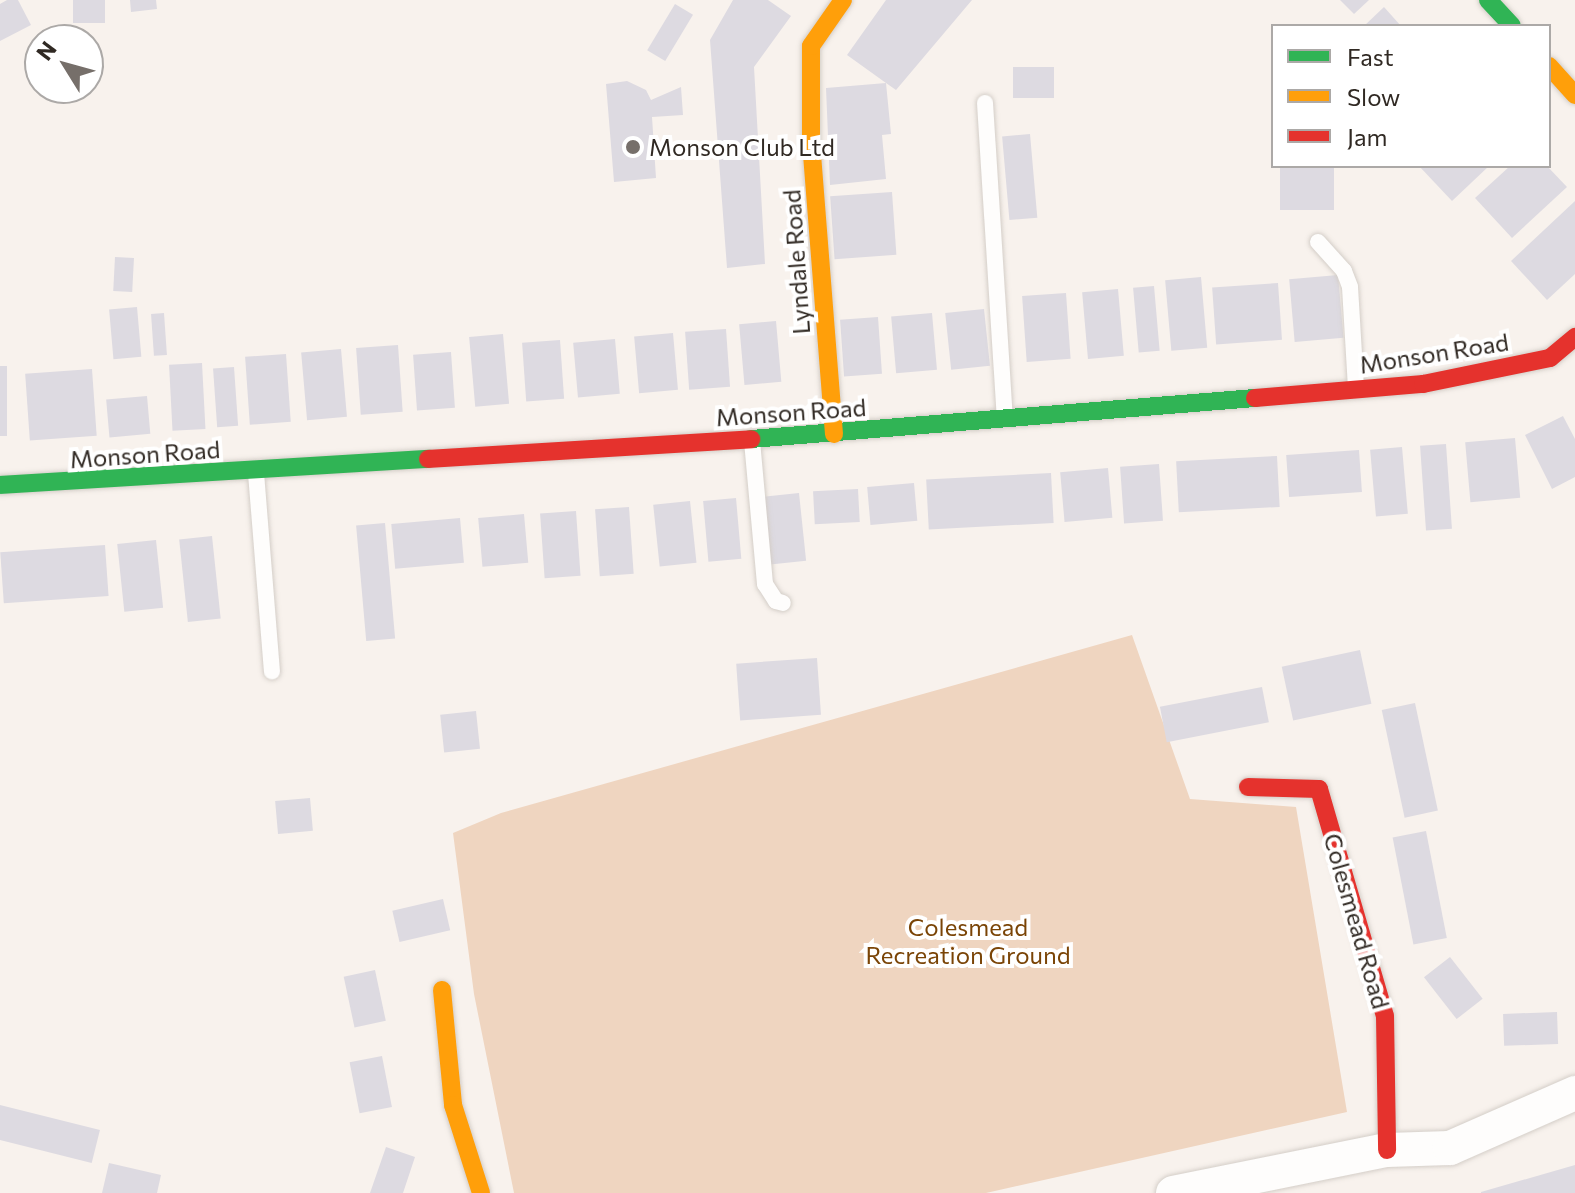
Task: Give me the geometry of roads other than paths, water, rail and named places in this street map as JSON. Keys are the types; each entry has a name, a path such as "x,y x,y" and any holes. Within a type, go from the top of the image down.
{"street":[{"name":"Lyndale Road","path":"834,434 811,140 811,46 843,0"},
{"path":"1488,0 1510,24"},
{"path":"1551,68 1575,95"},
{"name":"Monson Road","path":"0,485 834,434 1423,384 1550,358 1575,337"},
{"name":"Colesmead Road","path":"1248,787 1319,789 1385,1016 1387,1150"},
{"path":"442,990 453,1105 481,1193"},
{"path":"1173,1193 1387,1150 1450,1148 1575,1093"}],"lane":[{"path":"985,103 1005,420"},
{"path":"1318,242 1344,271 1350,287 1356,390"},
{"path":"752,439 765,584 776,601 783,603"},
{"path":"256,471 272,671"}],"place":[{"name":"Monson Club Ltd","path":"633,147"}],"park label":[{"name":"Colesmead Recreation Ground","path":"968,941"}]}
